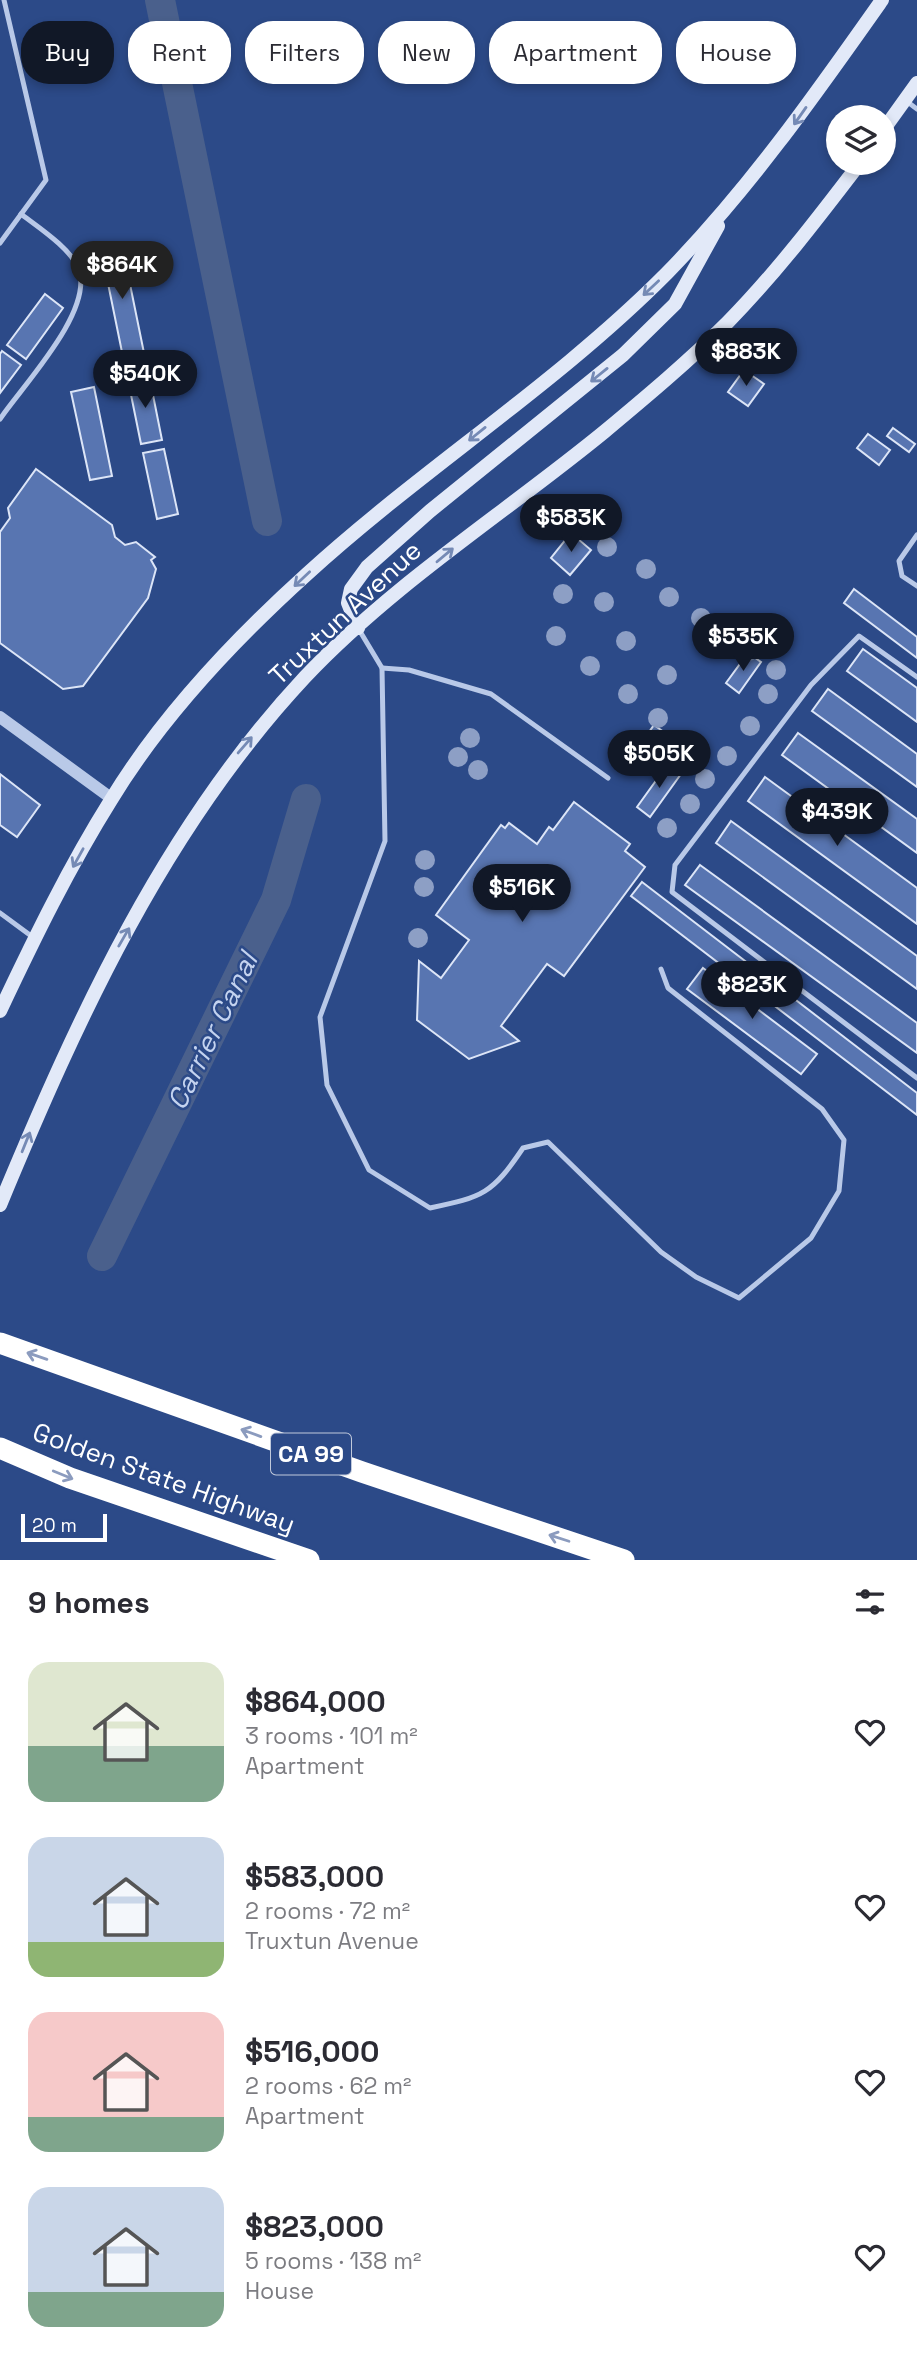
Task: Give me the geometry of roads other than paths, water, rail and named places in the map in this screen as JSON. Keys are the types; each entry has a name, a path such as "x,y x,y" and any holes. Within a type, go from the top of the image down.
{"highway":[{"name":"CA 99","path":"0,1343 362,1472 624,1560"},
{"name":"Golden State Highway","path":"0,1448 70,1478 309,1560"}],"main road":[{"name":"Truxtun Avenue","path":"0,1011 34,938 111,798 171,716 239,640 306,575 599,336 666,274 729,206 790,130 881,0"},
{"path":"896,119 911,105 917,83"},
{"name":"Truxtun Avenue","path":"0,1205 51,1082 106,967 186,828 238,754 307,675 358,628 481,525 601,434 667,379 728,321 787,256 851,175"},
{"path":"358,628 348,603 357,577 430,511 624,355 675,304 729,206"}],"street":[{"path":"0,717 111,798"}],"lane":[{"path":"0,243 46,180 4,0"},
{"path":"0,419 75,316 82,293 79,269 55,239 21,214"},
{"path":"917,536 899,561 902,576 917,586"},
{"path":"358,628 382,668 385,841 320,1017 327,1085 369,1170 430,1208 474,1199 503,1177 523,1148 548,1142 661,1252 696,1277 739,1298 811,1238 839,1191 844,1140 822,1109 668,988 661,969"},
{"path":"917,677 859,636 811,685 675,865 672,892 917,1078"},
{"path":"382,668 409,670 491,694 607,778"},
{"path":"0,913 34,938"}],"waterway":[{"name":"Carrier Canal","path":"160,0 267,521"},
{"name":"Carrier Canal","path":"102,1256 276,900 306,799"}]}
